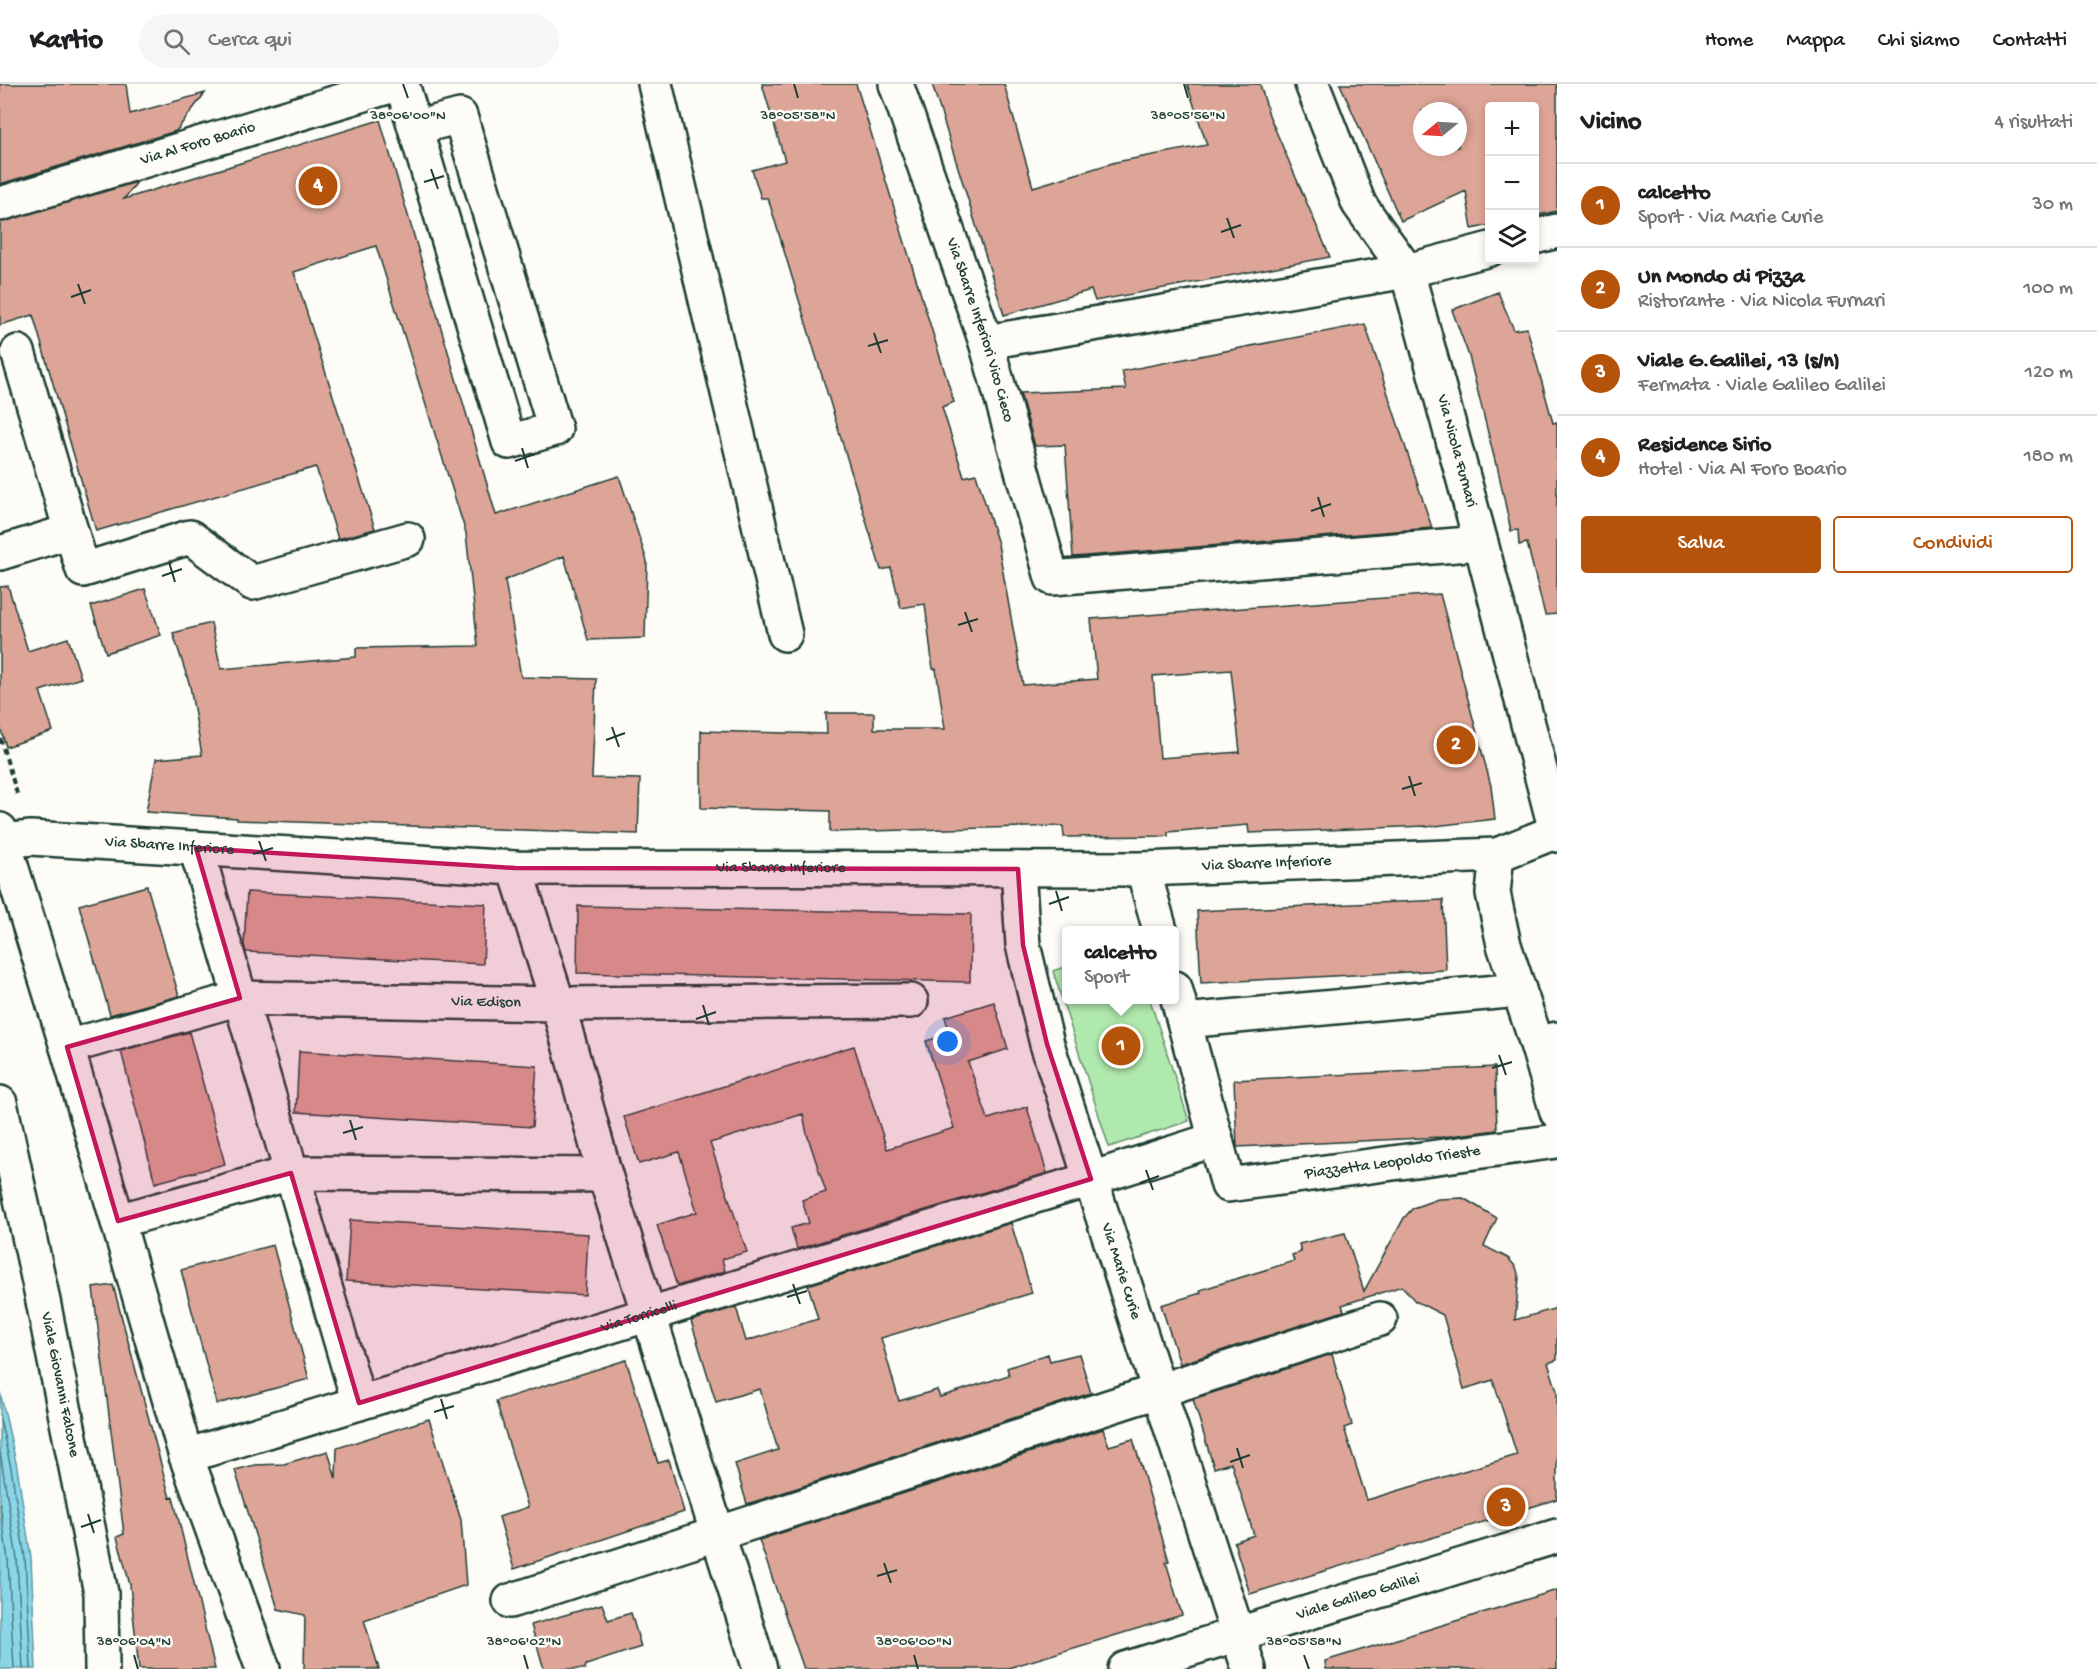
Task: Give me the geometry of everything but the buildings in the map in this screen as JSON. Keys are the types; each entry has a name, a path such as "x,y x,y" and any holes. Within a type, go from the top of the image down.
{"street":[{"name":"Via Al Foro Boario","path":"0,204 397,84"},
{"path":"402,84 509,442 555,429 460,116 416,128"},
{"path":"655,84 785,634"},
{"name":"Via Sbarre Inferiori Vico Cieco","path":"896,84 986,342 1052,578 1481,543"},
{"name":"Via Nicola Furnari","path":"1312,84 1359,204 1407,271 1557,832"},
{"path":"1539,236 1557,231"},
{"path":"986,342 1407,271 1485,250"},
{"path":"18,352 83,570 190,537 252,584 408,539"},
{"path":"0,553 70,531"},
{"name":"Via Sbarre Inferiore","path":"2,836 515,868 1143,869 1497,855 1557,832"},
{"path":"2,836 67,1047 186,1456 264,1669"},
{"path":"196,848 359,1403"},
{"path":"1497,855 1494,893 1504,945 1519,990 1547,1042 1557,1112"},
{"path":"515,868 558,1004 605,1175 760,1669"},
{"name":"Via Marie Curie","path":"1018,869 1023,945 1047,1044 1249,1669"},
{"path":"1143,869 1159,926"},
{"path":"1184,1021 1519,990"},
{"name":"Via Edison","path":"67,1047 240,998 558,1004 911,1001"},
{"path":"1179,1003 1216,1139"},
{"name":"Viale Giovanni Falcone","path":"0,1103 41,1291 101,1593 102,1669"},
{"name":"Via Torricelli","path":"186,1456 1216,1139"},
{"name":"Piazzetta Leopoldo Trieste","path":"1216,1139 1228,1185 1557,1141"},
{"path":"118,1221 291,1173 605,1175"},
{"path":"510,1601 1380,1319"},
{"name":"Viale Galileo Galilei","path":"1125,1669 1557,1536"}],"highlighted area":[{"path":"196,848 515,868 1018,869 1023,945 1047,1044 1091,1179 359,1403 291,1173 118,1221 67,1047 240,998"}],"green space":[{"path":"1062,968 1062,999 1053,971"},
{"path":"1064,1004 1151,1004 1189,1121 1109,1147"}],"water":[{"path":"0,1392 17,1467 31,1558 36,1669 0,1669"}],"place":[{"name":"Residence Sirio","path":"318,186"},
{"name":"Un Mondo di Pizza","path":"1456,745"},
{"name":"calcetto","path":"1121,1046"},
{"name":"Viale G.Galilei, 13 (s/n)","path":"1506,1507"}]}
